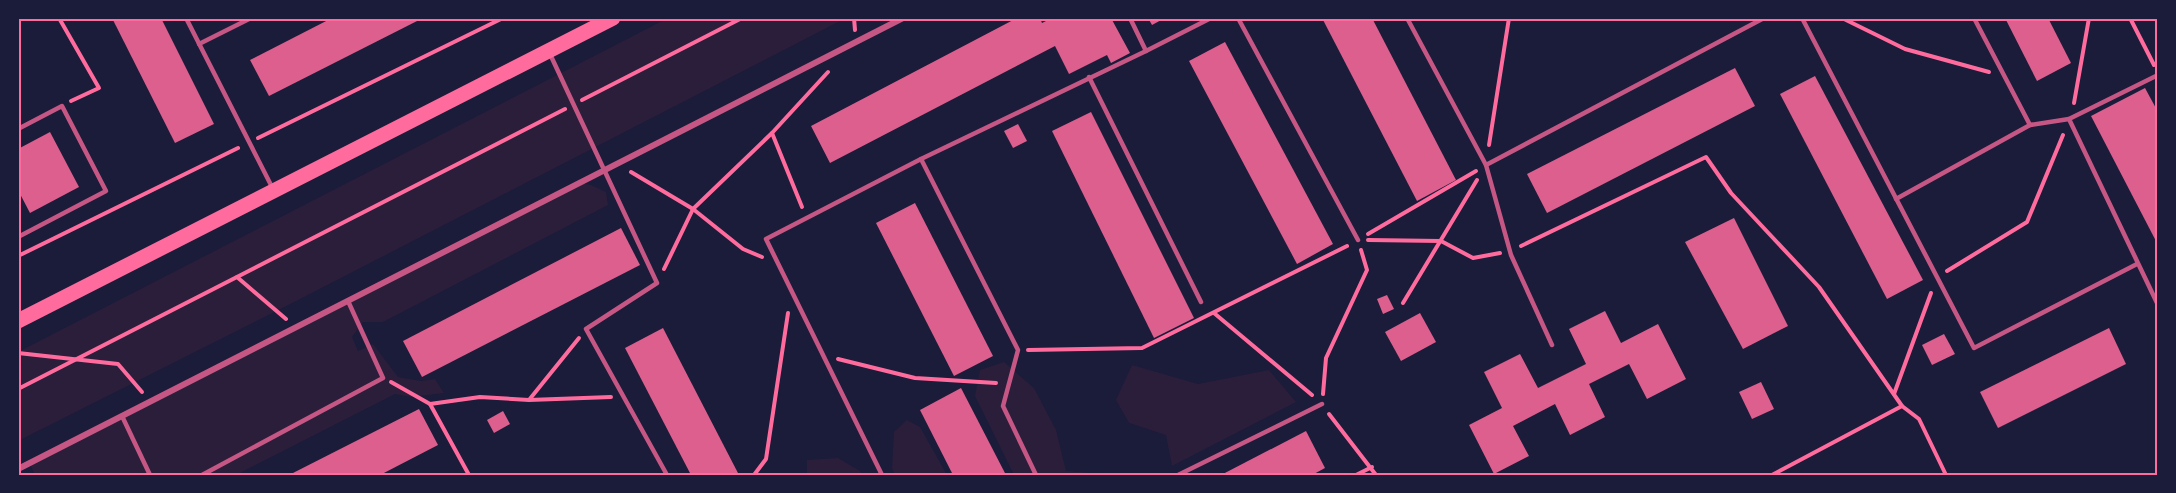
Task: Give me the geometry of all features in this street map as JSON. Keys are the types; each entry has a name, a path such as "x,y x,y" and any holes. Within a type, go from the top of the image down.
{"main road":[{"path":"18,321 613,18"}],"street":[{"path":"20,468 903,18"}],"lane":[{"path":"186,18 274,191"},
{"path":"199,44 251,18"},
{"path":"1130,18 1146,51"},
{"path":"882,475 766,239 921,159 1211,18"},
{"path":"1238,18 1358,240"},
{"path":"1407,18 1486,165 1509,252 1552,345"},
{"path":"1486,165 1764,18"},
{"path":"1802,18 1974,348 2137,264"},
{"path":"1974,18 2030,125"},
{"path":"549,51 657,283 586,329 667,475"},
{"path":"1896,199 2030,125 2069,119 2158,74"},
{"path":"1089,76 1202,302"},
{"path":"18,129 62,106 106,191 18,237"},
{"path":"2069,119 2158,305"},
{"path":"921,159 1018,350 1003,406 1036,475"},
{"path":"202,475 383,378 348,301"},
{"path":"1178,475 1322,404"},
{"path":"122,416 150,475"},
{"path":"20,468 25,475"}],"path":[{"path":"59,18 99,87 62,106"},
{"path":"19,387 742,18"},
{"path":"854,18 855,42"},
{"path":"1402,303 1486,165 1502,46 1509,18"},
{"path":"1842,18 1905,49 2004,76"},
{"path":"1894,394 1937,278 2027,222 2069,119 2079,83 2089,18"},
{"path":"2130,18 2158,74"},
{"path":"2152,62 2158,59"},
{"path":"657,283 693,209 772,133 832,67"},
{"path":"772,133 807,219"},
{"path":"1358,240 1441,241 1473,258 1509,252 1706,157 1731,194 1819,287 1902,406 1919,419 1946,475"},
{"path":"617,164 693,209 743,249 779,265"},
{"path":"1018,350 1142,348 1215,314 1358,240 1486,165"},
{"path":"1322,404 1326,358 1367,270 1358,240"},
{"path":"237,277 296,327"},
{"path":"754,475 766,459 791,291"},
{"path":"1202,302 1322,404 1376,475"},
{"path":"529,400 586,329"},
{"path":"18,353 118,364 151,401"},
{"path":"823,355 915,378 1009,383"},
{"path":"383,378 430,404 469,475"},
{"path":"430,404 480,397 529,400 624,397"},
{"path":"1772,475 1902,406"},
{"path":"1356,475 1372,467"}],"shaded area":[{"path":"668,18 846,18 304,297 18,441 18,352"},
{"path":"575,182 591,185 606,192 608,205 383,322 363,322 352,337 358,351 373,344 398,377 421,381 435,379 444,393 411,397 395,394 236,475 35,475 29,462"},
{"path":"1004,362 1034,388 1056,430 1066,471 1118,475 1014,475 975,396 980,370"},
{"path":"1132,365 1198,384 1269,370 1296,402 1172,466 1166,435 1129,423 1116,400"},
{"path":"907,420 920,427 947,475 895,475 892,468 894,432"},
{"path":"838,458 860,471 862,475 807,475 807,460"}],"building":[{"path":"112,18 161,18 214,124 175,143"},
{"path":"332,18 423,18 269,96 250,60"},
{"path":"1017,18 1040,18 1042,23 1052,18 1111,18 1130,53 1111,63 1107,55 1069,74 1055,46 830,163 811,126"},
{"path":"1148,18 1165,18 1152,25"},
{"path":"1322,18 1372,18 1456,180 1417,201"},
{"path":"2005,18 2048,18 2071,63 2037,81"},
{"path":"1225,42 1333,244 1297,264 1189,61"},
{"path":"1735,68 1755,106 1547,213 1527,174"},
{"path":"1815,76 1923,280 1887,299 1780,94"},
{"path":"2145,88 2158,112 2158,245 2091,116"},
{"path":"1091,112 1194,318 1154,338 1052,131"},
{"path":"1018,124 1027,141 1013,148 1004,131"},
{"path":"50,132 79,187 30,213 18,190 18,149"},
{"path":"915,203 993,356 954,376 876,223"},
{"path":"1734,218 1788,326 1743,349 1685,242"},
{"path":"621,228 640,265 422,377 403,341"},
{"path":"1387,295 1394,309 1383,314 1377,299"},
{"path":"1605,311 1621,343 1658,324 1686,379 1647,399 1629,364 1589,384 1605,417 1570,435 1555,404 1513,426 1529,456 1494,474 1469,425 1502,408 1484,372 1520,354 1538,388 1586,364 1569,329"},
{"path":"1420,313 1436,342 1401,361 1385,332"},
{"path":"663,328 739,475 691,475 625,348"},
{"path":"2109,328 2126,364 1998,428 1980,392"},
{"path":"1944,334 1955,354 1932,365 1922,345"},
{"path":"1761,382 1774,409 1752,419 1739,392"},
{"path":"961,388 1006,475 953,475 920,410"},
{"path":"419,409 438,445 380,475 289,475"},
{"path":"503,411 510,424 494,433 487,420"},
{"path":"1306,431 1325,468 1312,475 1221,475"}]}
